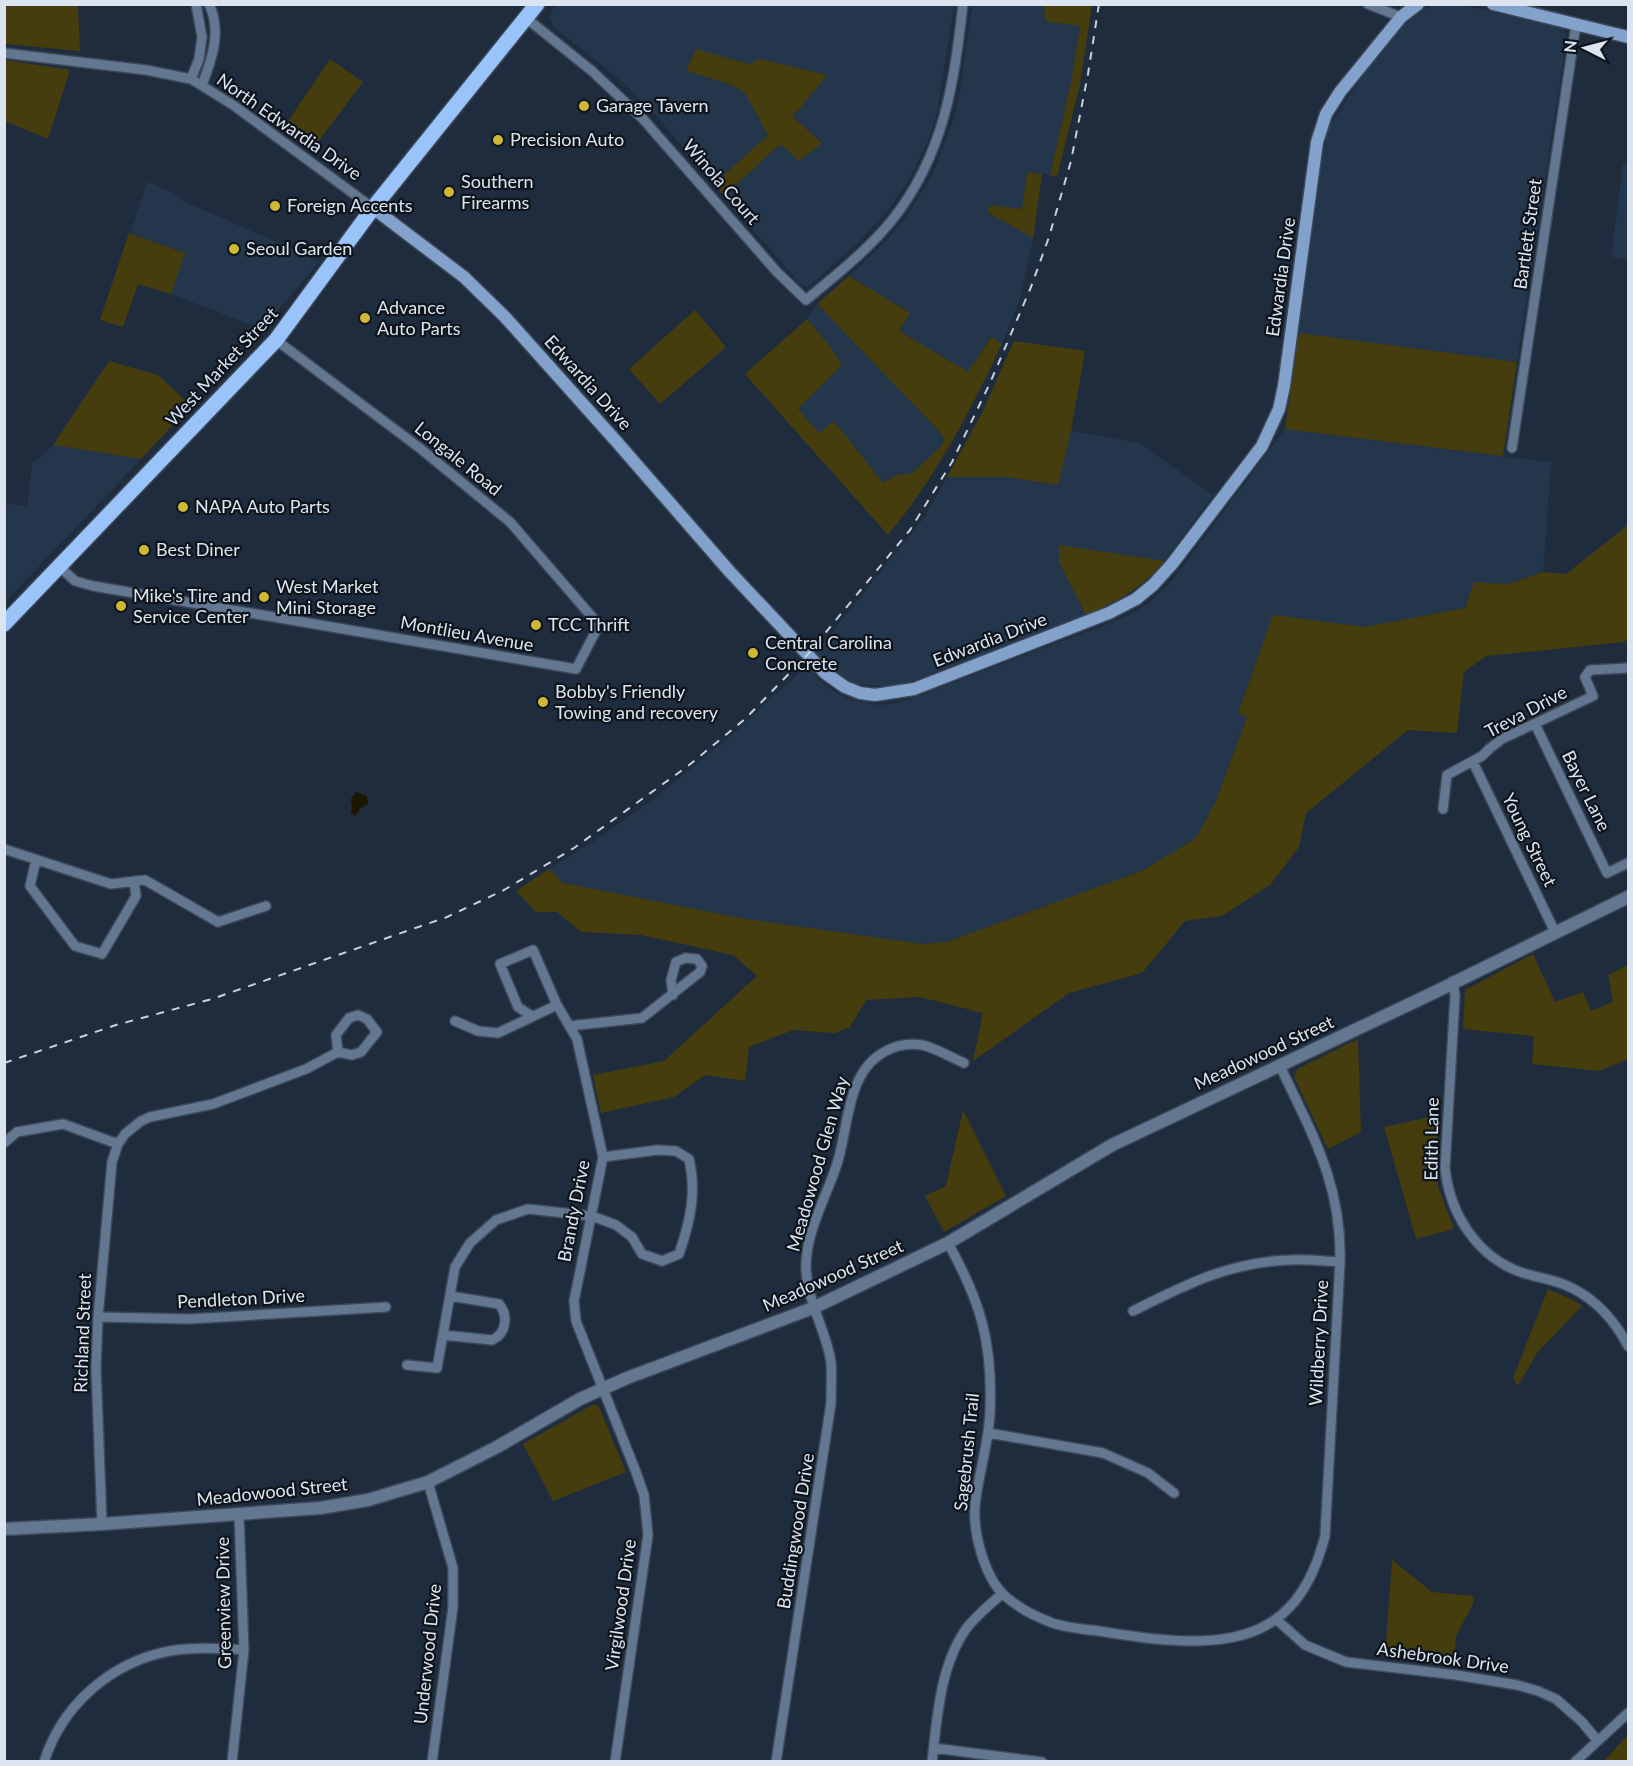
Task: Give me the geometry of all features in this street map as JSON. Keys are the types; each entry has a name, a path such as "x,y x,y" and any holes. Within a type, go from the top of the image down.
{"main road":[{"name":"West Market Street","path":"4,624 276,340 373,208 537,4"},
{"name":"Edwardia Drive","path":"373,208 464,278 505,317 730,572 825,673 845,687 860,693 892,694 914,689 959,672 1109,613 1136,599 1163,575 1238,479 1262,446 1279,409 1317,142 1326,114 1340,92 1401,17 1418,4"},
{"path":"1494,4 1629,37"}],"street":[{"path":"191,79 199,58 202,37 196,4"},
{"path":"202,85 215,42 215,20 210,4"},
{"name":"Winola Court","path":"526,18 592,71 643,118 777,273 806,300 866,249 892,220 922,176 941,131 949,100 963,4"},
{"path":"1368,4 1401,17"},
{"name":"Bartlett Street","path":"1512,448 1576,25"},
{"name":"North Edwardia Drive","path":"4,53 146,70 191,79 233,105 373,208"},
{"name":"Longale Road","path":"276,340 421,449 510,522 599,625"},
{"name":"Montlieu Avenue","path":"60,567 75,581 93,586 576,669 599,625"},
{"name":"Treva Drive","path":"1443,809 1447,775 1473,762 1502,740 1593,696 1585,677 1590,670 1629,668"},
{"name":"Bayer Lane","path":"1535,724 1607,873 1629,863"},
{"name":"Young Street","path":"1473,762 1555,932"},
{"path":"4,849 111,884 145,880 218,922 266,906"},
{"path":"36,860 30,886 75,946 102,954 136,896 134,881"},
{"name":"Meadowood Street","path":"4,1529 239,1515 339,1505 368,1500 428,1482 489,1452 558,1411 603,1389 813,1308 948,1243 1112,1145 1431,994 1453,981 1629,897"},
{"name":"Brandy Drive","path":"532,1016 518,1007 500,964 533,950 557,1005 577,1040 603,1157 574,1300 576,1321 603,1389"},
{"name":"Edith Lane","path":"1453,981 1455,996 1445,1168 1449,1193 1459,1220 1485,1251 1507,1266 1570,1286 1589,1298 1613,1321 1629,1346"},
{"path":"569,1026 642,1018 673,995"},
{"path":"455,1021 478,1031 498,1034 557,1005"},
{"path":"4,1143 18,1132 63,1124 118,1144 132,1127 150,1117 213,1104 306,1069 338,1052 352,1055 361,1052 377,1032 367,1020 358,1015 349,1018 336,1035 338,1052"},
{"name":"Meadowood Glen Way","path":"813,1308 807,1280 808,1250 838,1161 859,1079 867,1066 879,1054 905,1045 930,1047 964,1063"},
{"name":"Wildberry Drive","path":"1278,1620 1309,1582 1319,1561 1325,1536 1341,1236 1337,1208 1327,1169 1280,1066"},
{"name":"Richland Street","path":"102,1524 96,1380 98,1317 111,1171 118,1144"},
{"path":"407,1365 437,1368 455,1267 470,1243 496,1220 528,1209 592,1216 616,1225 632,1237 642,1254 662,1260 679,1254 691,1207 694,1180 689,1160 676,1151 657,1150 603,1157"},
{"name":"Sagebrush Trail","path":"948,1243 966,1275 977,1301 984,1328 990,1386 988,1433 975,1506 976,1530 982,1558 1002,1594 1020,1607 1051,1623 1109,1633 1189,1641 1236,1637 1278,1620"},
{"path":"1133,1311 1197,1279 1229,1268 1289,1260 1340,1262"},
{"path":"443,1335 492,1340 501,1333 505,1323 504,1309 499,1304 450,1296"},
{"name":"Pendleton Drive","path":"98,1317 190,1319 386,1307"},
{"name":"Buddingwood Drive","path":"777,1761 831,1403 831,1361 813,1308"},
{"name":"Virgilwood Drive","path":"603,1389 644,1496 648,1535 615,1761"},
{"path":"988,1433 1103,1453 1148,1473 1174,1493"},
{"name":"Underwood Drive","path":"428,1482 453,1568 453,1607 432,1761"},
{"name":"Greenview Drive","path":"232,1761 244,1650 239,1515"},
{"path":"932,1761 944,1679 953,1652 967,1628 1002,1594"},
{"name":"Ashebrook Drive","path":"1278,1620 1305,1645 1346,1662 1456,1675 1517,1685 1538,1691 1556,1699 1582,1722 1597,1740"},
{"path":"44,1761 50,1743 63,1720 80,1699 113,1673 133,1662 170,1651 218,1648 244,1650"},
{"path":"1575,1761 1629,1713"},
{"path":"934,1748 1042,1761"}],"shaded area":[{"path":"556,4 954,5 937,112 929,138 909,179 892,205 862,239 810,285 805,286 800,284 724,196 778,146 822,142 793,117 827,74 749,64 686,71 729,84 745,93 769,135 714,184 659,119 619,79 553,26 549,17"},
{"path":"4,5 78,6 80,51 5,44"},
{"path":"972,5 1044,5 1045,21 1080,25 1071,82 1050,175 1027,172 1022,209 991,205 987,212 1033,238 1021,296 1002,344 990,337 969,373 899,331 909,312 849,276 885,242 906,217 929,181 939,159 955,114 960,91"},
{"path":"1044,5 1092,5 1080,84 1057,177 1050,175 1071,82 1080,26 1045,21"},
{"path":"1435,5 1463,5 1563,28 1567,36 1517,362 1299,333 1323,152 1329,126 1367,70 1405,24 1420,11"},
{"path":"696,49 749,64 760,59 827,75 793,117 822,143 799,161 783,146 778,146 724,196 714,184 768,135 745,93 729,84 686,71"},
{"path":"330,59 363,82 312,150 282,130"},
{"path":"5,60 70,70 48,139 5,121"},
{"path":"1623,163 1628,163 1628,259 1611,257"},
{"path":"1027,172 1042,174 1033,238 987,212 991,205 1022,209"},
{"path":"147,182 182,197 181,200 320,261 262,329 171,294 185,253 130,233"},
{"path":"129,233 185,253 171,294 138,284 123,327 100,320"},
{"path":"849,276 910,313 899,331 968,372 991,337 1002,344 937,467 888,535 745,374 807,319 842,365 798,409 819,433 834,421 883,483 896,475 911,474 941,446 944,439 940,432 817,304"},
{"path":"817,304 940,432 944,439 942,446 911,474 896,475 883,483 834,421 819,434 798,409 842,365 807,319"},
{"path":"695,310 726,347 660,404 629,369"},
{"path":"1299,333 1517,362 1503,456 1285,429"},
{"path":"1014,341 1085,351 1071,431 1058,485 1006,477 947,477 981,415"},
{"path":"109,361 158,375 191,406 141,459 53,445"},
{"path":"1285,429 1551,462 1543,572 1508,584 1474,582 1465,608 1365,627 1273,616 1238,713 1247,716 1215,803 1196,838 1144,870 947,942 922,944 746,919 563,883 549,869 596,840 655,798 733,734 807,665 821,682 836,693 853,701 879,705 899,703 1123,618 1149,603 1172,581"},
{"path":"1071,431 1139,443 1213,495 1164,561 1060,546 1059,562 1086,615 909,682 889,686 855,684 840,675 815,653 924,518 947,477 1006,477 1057,485"},
{"path":"53,445 141,459 5,602 5,503 27,506 32,464"},
{"path":"1628,525 1628,639 1624,642 1486,656 1464,672 1457,733 1408,730 1306,813 1299,847 1270,885 1222,916 1185,921 1142,973 1069,993 973,1061 983,1013 920,997 866,1000 850,1027 835,1033 793,1030 749,1047 745,1081 705,1075 674,1097 601,1113 593,1075 664,1061 757,976 733,955 641,935 581,932 557,912 536,912 516,891 549,869 563,883 746,919 922,944 947,942 1144,870 1196,838 1215,803 1247,717 1238,713 1273,615 1365,627 1465,608 1474,582 1508,584 1543,572 1566,574"},
{"path":"1059,545 1164,561 1147,579 1129,593 1086,615 1059,562"},
{"path":"356,792 367,796 368,804 361,808 355,816 351,813 351,799"},
{"path":"1533,954 1555,1002 1583,992 1591,1011 1613,1002 1608,975 1628,965 1628,1059 1599,1071 1532,1064 1534,1036 1463,1029 1465,990"},
{"path":"1358,1039 1361,1132 1328,1149 1294,1077 1297,1069"},
{"path":"963,1110 1006,1196 944,1232 925,1196 946,1186"},
{"path":"1439,1115 1435,1164 1438,1187 1454,1229 1416,1239 1384,1127"},
{"path":"1548,1289 1582,1306 1537,1353 1518,1386 1513,1378"},
{"path":"594,1404 599,1407 626,1472 553,1501 523,1444"},
{"path":"1392,1560 1432,1592 1474,1596 1473,1604 1456,1636 1453,1666 1385,1657"},
{"path":"1628,1735 1628,1761 1604,1761"}],"railway":[{"path":"4,1063 116,1025 212,999 447,917 504,890 574,848 688,766 745,719 808,654 910,530 952,462 990,383 1031,287 1049,237 1071,161 1099,4"}],"place":[{"name":"Garage Tavern","path":"584,106"},
{"name":"Precision Auto","path":"498,140"},
{"name":"Southern Firearms","path":"449,192"},
{"name":"Foreign Accents","path":"275,206"},
{"name":"Seoul Garden","path":"234,249"},
{"name":"Advance Auto Parts","path":"365,318"},
{"name":"NAPA Auto Parts","path":"183,507"},
{"name":"Best Diner","path":"144,550"},
{"name":"West Market Mini Storage","path":"264,597"},
{"name":"Mike's Tire and Service Center","path":"121,606"},
{"name":"TCC Thrift","path":"536,625"},
{"name":"Central Carolina Concrete","path":"753,653"},
{"name":"Bobby's Friendly Towing and recovery","path":"543,702"}]}
